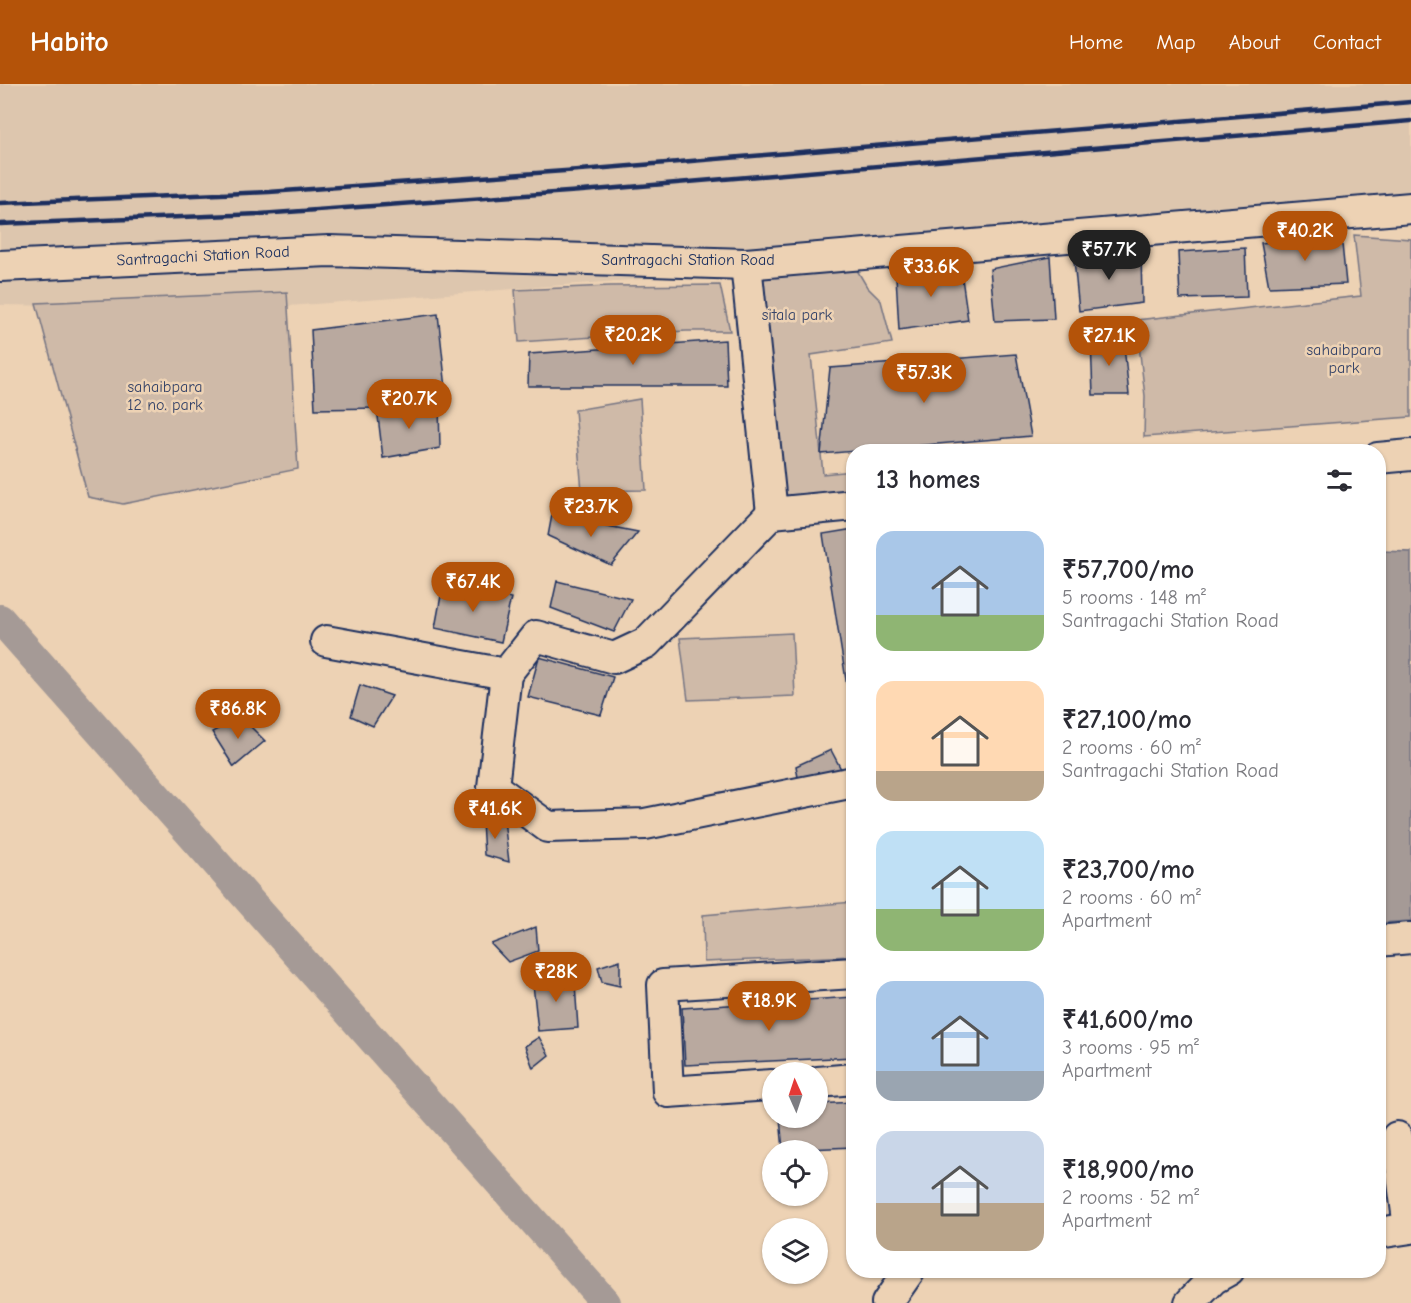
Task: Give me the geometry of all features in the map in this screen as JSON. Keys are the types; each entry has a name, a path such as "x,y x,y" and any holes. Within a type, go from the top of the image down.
{"street":[{"name":"Santragachi Station Road","path":"0,266 329,251 746,264 1411,208"},
{"path":"746,264 772,513"},
{"path":"1386,457 1411,455"},
{"path":"846,506 772,513 646,643 614,658 536,636 506,674 493,787 548,826 645,824 846,784"},
{"path":"326,641 506,674"},
{"path":"1386,940 1411,938"},
{"path":"762,1086 668,1092 663,985 846,974"},
{"path":"828,1081 846,1080"},
{"path":"1386,1232 1410,1228 1396,1137"},
{"path":"887,1303 904,1278"},
{"path":"1190,1303 1215,1278"}],"shaded area":[{"path":"0,84 1411,84 1411,221 248,309 0,305"},
{"path":"1386,551 1411,552 1411,921 1386,923"}],"green space":[{"name":"sahaibpara park","path":"1354,235 1411,239 1411,417 1144,437 1145,396 1136,320 1361,296"},
{"name":"sitala park","path":"857,270 867,287 881,301 892,343 811,355 823,474 846,472 846,495 784,499 784,479 759,278"},
{"path":"720,285 730,331 686,331 519,342 515,290"},
{"name":"sahaibpara 12 no. park","path":"287,292 298,469 123,504 88,497 36,303"},
{"path":"640,399 646,490 582,491 575,410"},
{"path":"792,633 795,696 688,700 680,638"},
{"path":"846,903 846,956 704,962 703,915"}],"building":[{"path":"1341,234 1346,284 1269,287 1261,243"},
{"path":"1245,248 1247,297 1180,299 1178,252"},
{"path":"1141,250 1142,303 1079,311 1074,260"},
{"path":"1050,257 1054,319 995,321 990,269"},
{"path":"960,264 968,320 899,330 896,276"},
{"path":"438,314 448,407 315,409 311,330"},
{"path":"1123,336 1129,395 1093,395 1091,341"},
{"path":"725,340 727,386 528,386 529,354"},
{"path":"1016,354 1031,436 938,444 846,444 846,452 821,454 830,368"},
{"path":"439,407 440,448 383,458 377,408"},
{"path":"552,515 638,532 611,565 548,536"},
{"path":"846,530 846,680 823,534"},
{"path":"557,581 631,599 614,632 551,608"},
{"path":"443,585 511,598 501,642 435,628"},
{"path":"539,657 613,677 601,715 528,697"},
{"path":"360,685 392,696 373,726 351,716"},
{"path":"241,717 265,741 234,767 212,732"},
{"path":"831,750 842,771 800,789 796,766"},
{"path":"504,820 509,862 484,855 482,821"},
{"path":"536,927 538,951 508,962 491,944"},
{"path":"620,960 620,986 602,982 598,967"},
{"path":"574,969 578,1028 538,1031 533,984"},
{"path":"846,998 846,1057 685,1065 682,1008"},
{"path":"539,1037 549,1055 533,1068 525,1046"},
{"path":"846,1102 846,1147 828,1148 828,1140 782,1140 781,1128 828,1128 828,1103"}],"waterway":[{"path":"0,619 606,1303"}],"railway":[{"path":"0,203 269,192 593,169 1411,102"},
{"path":"0,224 260,214 582,191 1411,121"}]}
